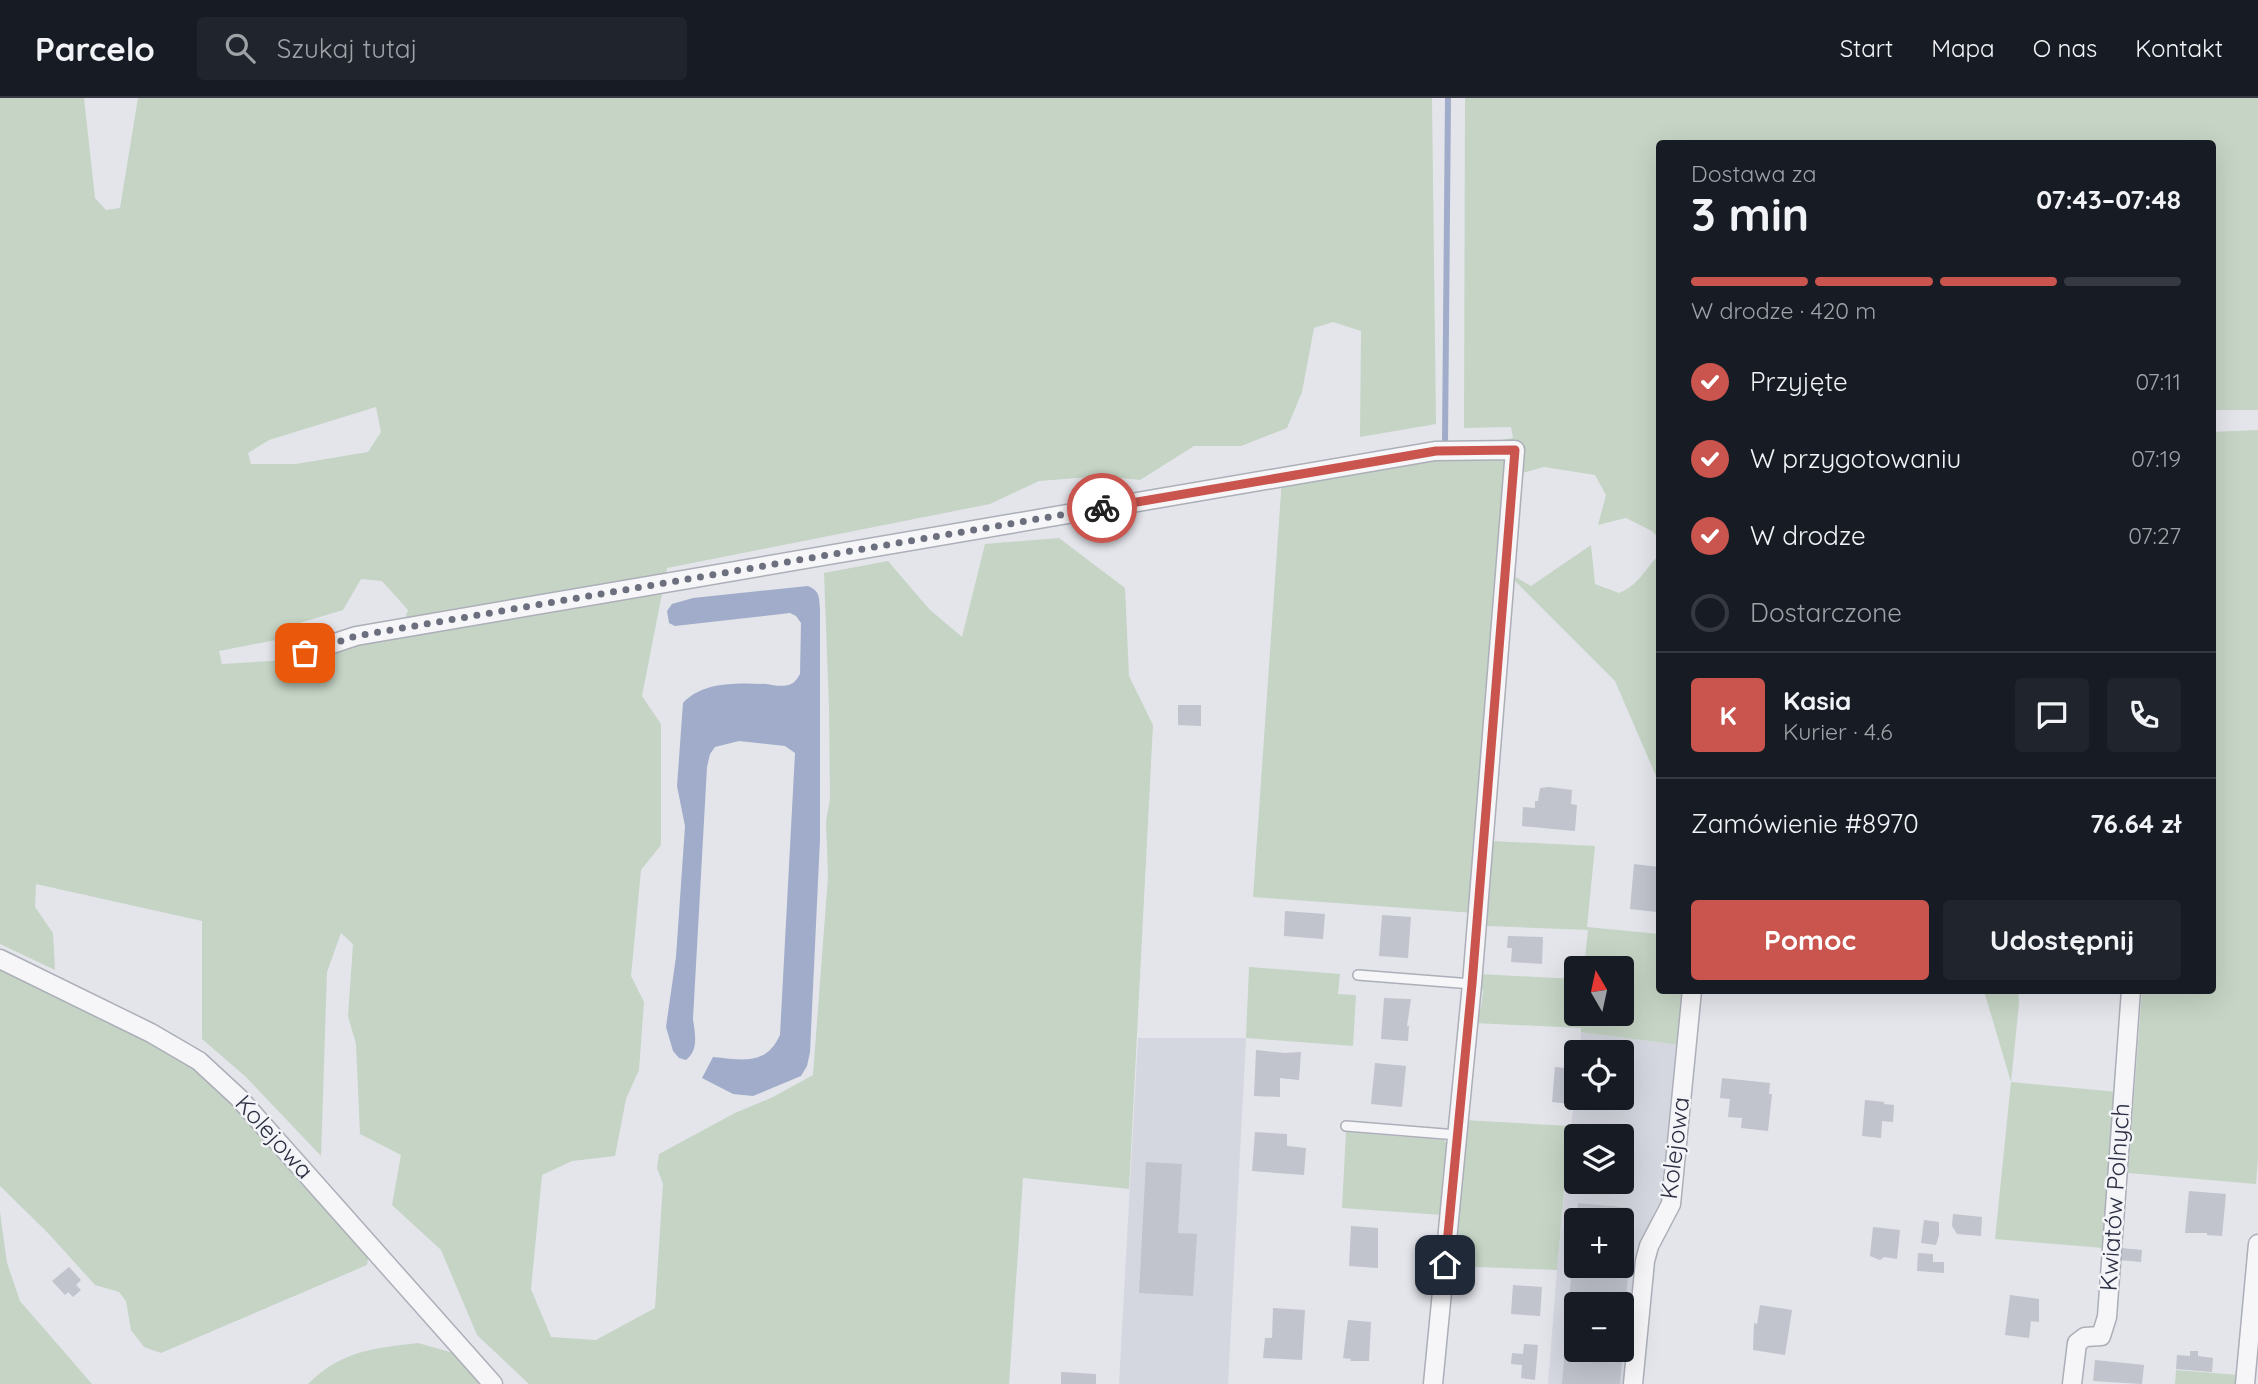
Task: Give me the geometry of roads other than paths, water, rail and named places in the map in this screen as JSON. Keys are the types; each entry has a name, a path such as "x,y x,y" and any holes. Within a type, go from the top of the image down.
{"street":[{"path":"305,653 356,636 1436,451 1515,450 1472,984 1433,1384"},
{"name":"Kolejowa","path":"0,959 151,1033 200,1061 239,1098 493,1384"},
{"name":"Kolejowa","path":"1633,1384 1645,1261 1649,1246 1671,1203 1692,994"},
{"name":"Kwiatów Polnych","path":"2072,1384 2077,1343 2085,1337 2101,1336 2106,1318 2131,994"},
{"path":"2245,1384 2258,1244"}],"lane":[{"path":"1358,975 1472,984"},
{"path":"1346,1126 1457,1135"}],"water":[{"path":"808,586 817,592 820,609 820,839 810,1052 807,1066 801,1076 753,1096 733,1094 702,1078 713,1057 753,1059 768,1052 780,1035 795,753 785,746 739,741 715,747 710,754 707,767 693,1019 695,1041 690,1056 686,1060 679,1058 673,1051 666,1027 676,957 685,826 677,786 683,703 700,691 722,685 792,684 800,674 801,623 790,613 675,626 669,623 667,611 672,604 693,598"}],"waterway":[{"path":"1445,441 1448,98"}]}
